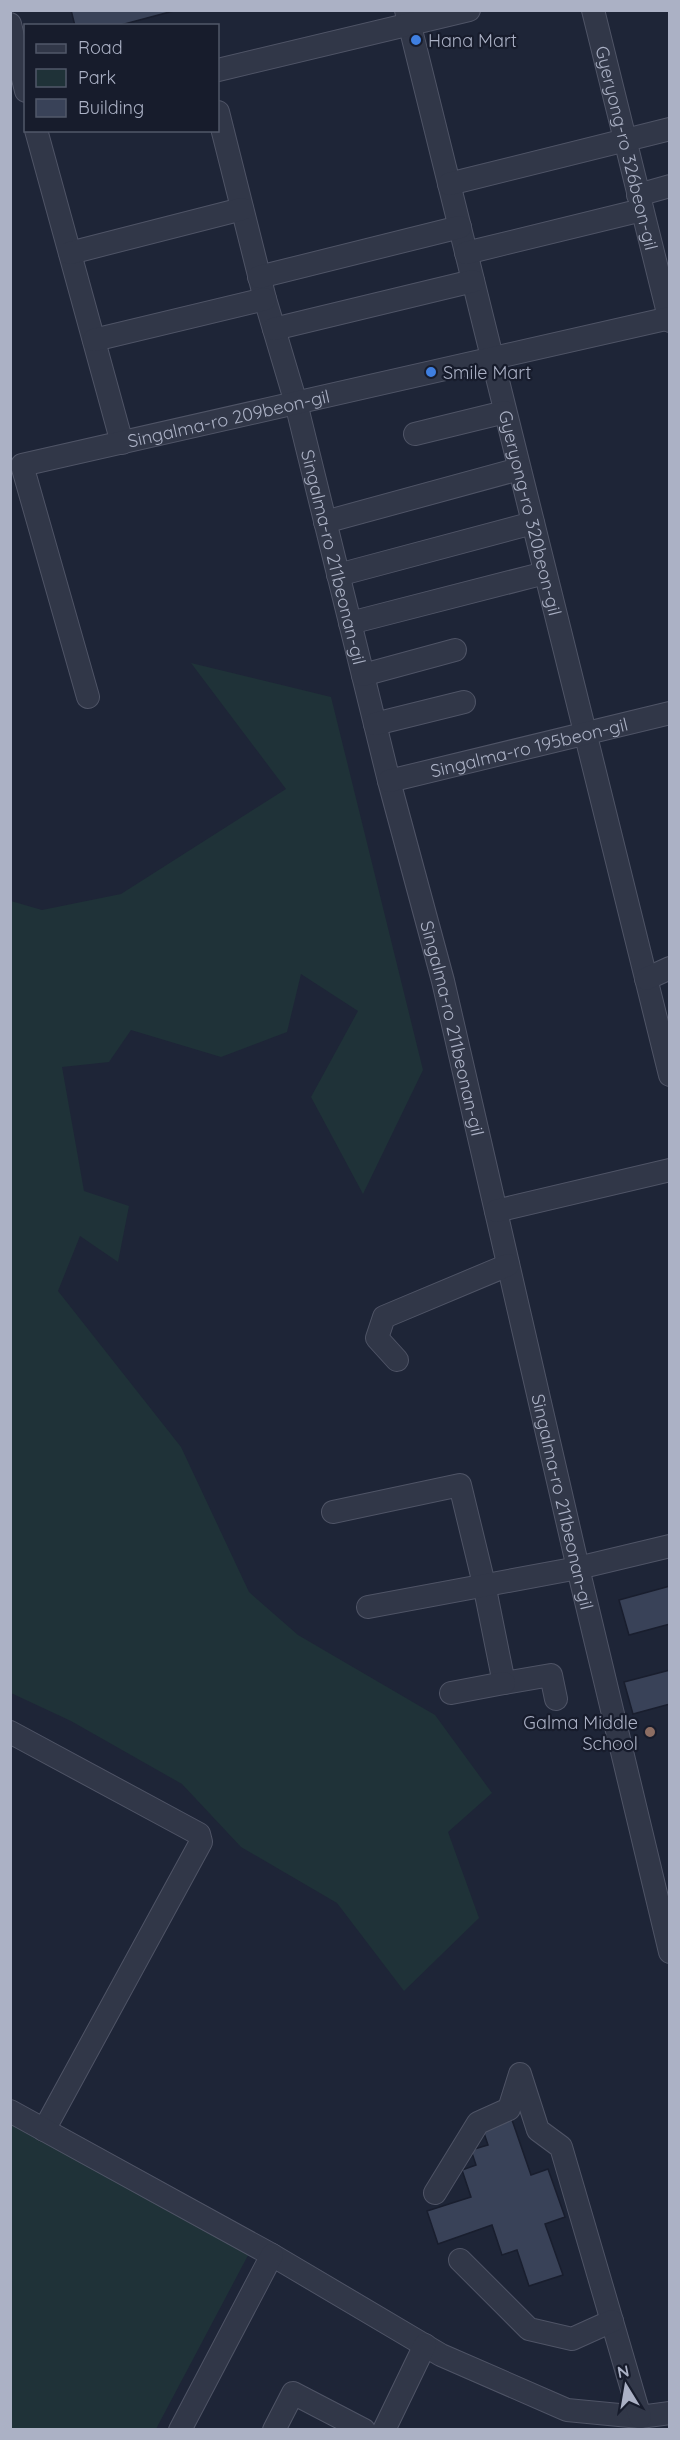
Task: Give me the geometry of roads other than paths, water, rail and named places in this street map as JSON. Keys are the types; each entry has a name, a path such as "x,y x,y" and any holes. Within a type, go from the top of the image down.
{"street":[{"path":"219,70 408,17 469,10"},
{"name":"Gyeryong-ro 326beon-gil","path":"593,10 669,319"},
{"name":"Gyeryong-ro 320beon-gil","path":"408,17 669,1075"},
{"path":"10,24 24,82"},
{"name":"Singalma-ro 211beonan-gil","path":"219,116 265,299 296,403 389,781 443,981 669,1952"},
{"path":"449,184 669,129"},
{"path":"37,132 122,442"},
{"path":"466,253 640,202 669,186"},
{"path":"70,253 242,209"},
{"path":"260,276 460,227"},
{"path":"274,329 473,280"},
{"path":"94,340 265,299"},
{"name":"Singalma-ro 209beon-gil","path":"88,697 22,465 669,319"},
{"path":"415,434 506,412"},
{"path":"325,522 519,469"},
{"path":"338,575 533,523"},
{"path":"350,623 545,573"},
{"path":"363,675 455,650"},
{"path":"375,724 464,702"},
{"name":"Singalma-ro 195beon-gil","path":"389,781 669,713"},
{"path":"646,979 669,968"},
{"path":"496,1211 669,1170"},
{"path":"397,1360 377,1338 384,1317 508,1265"},
{"path":"333,1512 460,1485 484,1584 504,1683"},
{"path":"368,1607 578,1568 669,1546"},
{"path":"451,1693 551,1675 556,1699"},
{"path":"10,1732 199,1834 201,1842 44,2130"},
{"path":"435,2193 478,2123 509,2109 520,2074 538,2130 561,2147 640,2417"},
{"path":"10,2111 272,2255 425,2345 486,2375 567,2410 640,2417 669,2413"},
{"path":"180,2430 272,2255"},
{"path":"460,2260 529,2329 572,2339 612,2321"},
{"path":"384,2430 425,2345"},
{"path":"274,2430 293,2393 364,2430"}],"place":[{"name":"Hana Mart","path":"416,40"},
{"name":"Smile Mart","path":"431,372"},
{"name":"Galma Middle School","path":"650,1732"}]}
